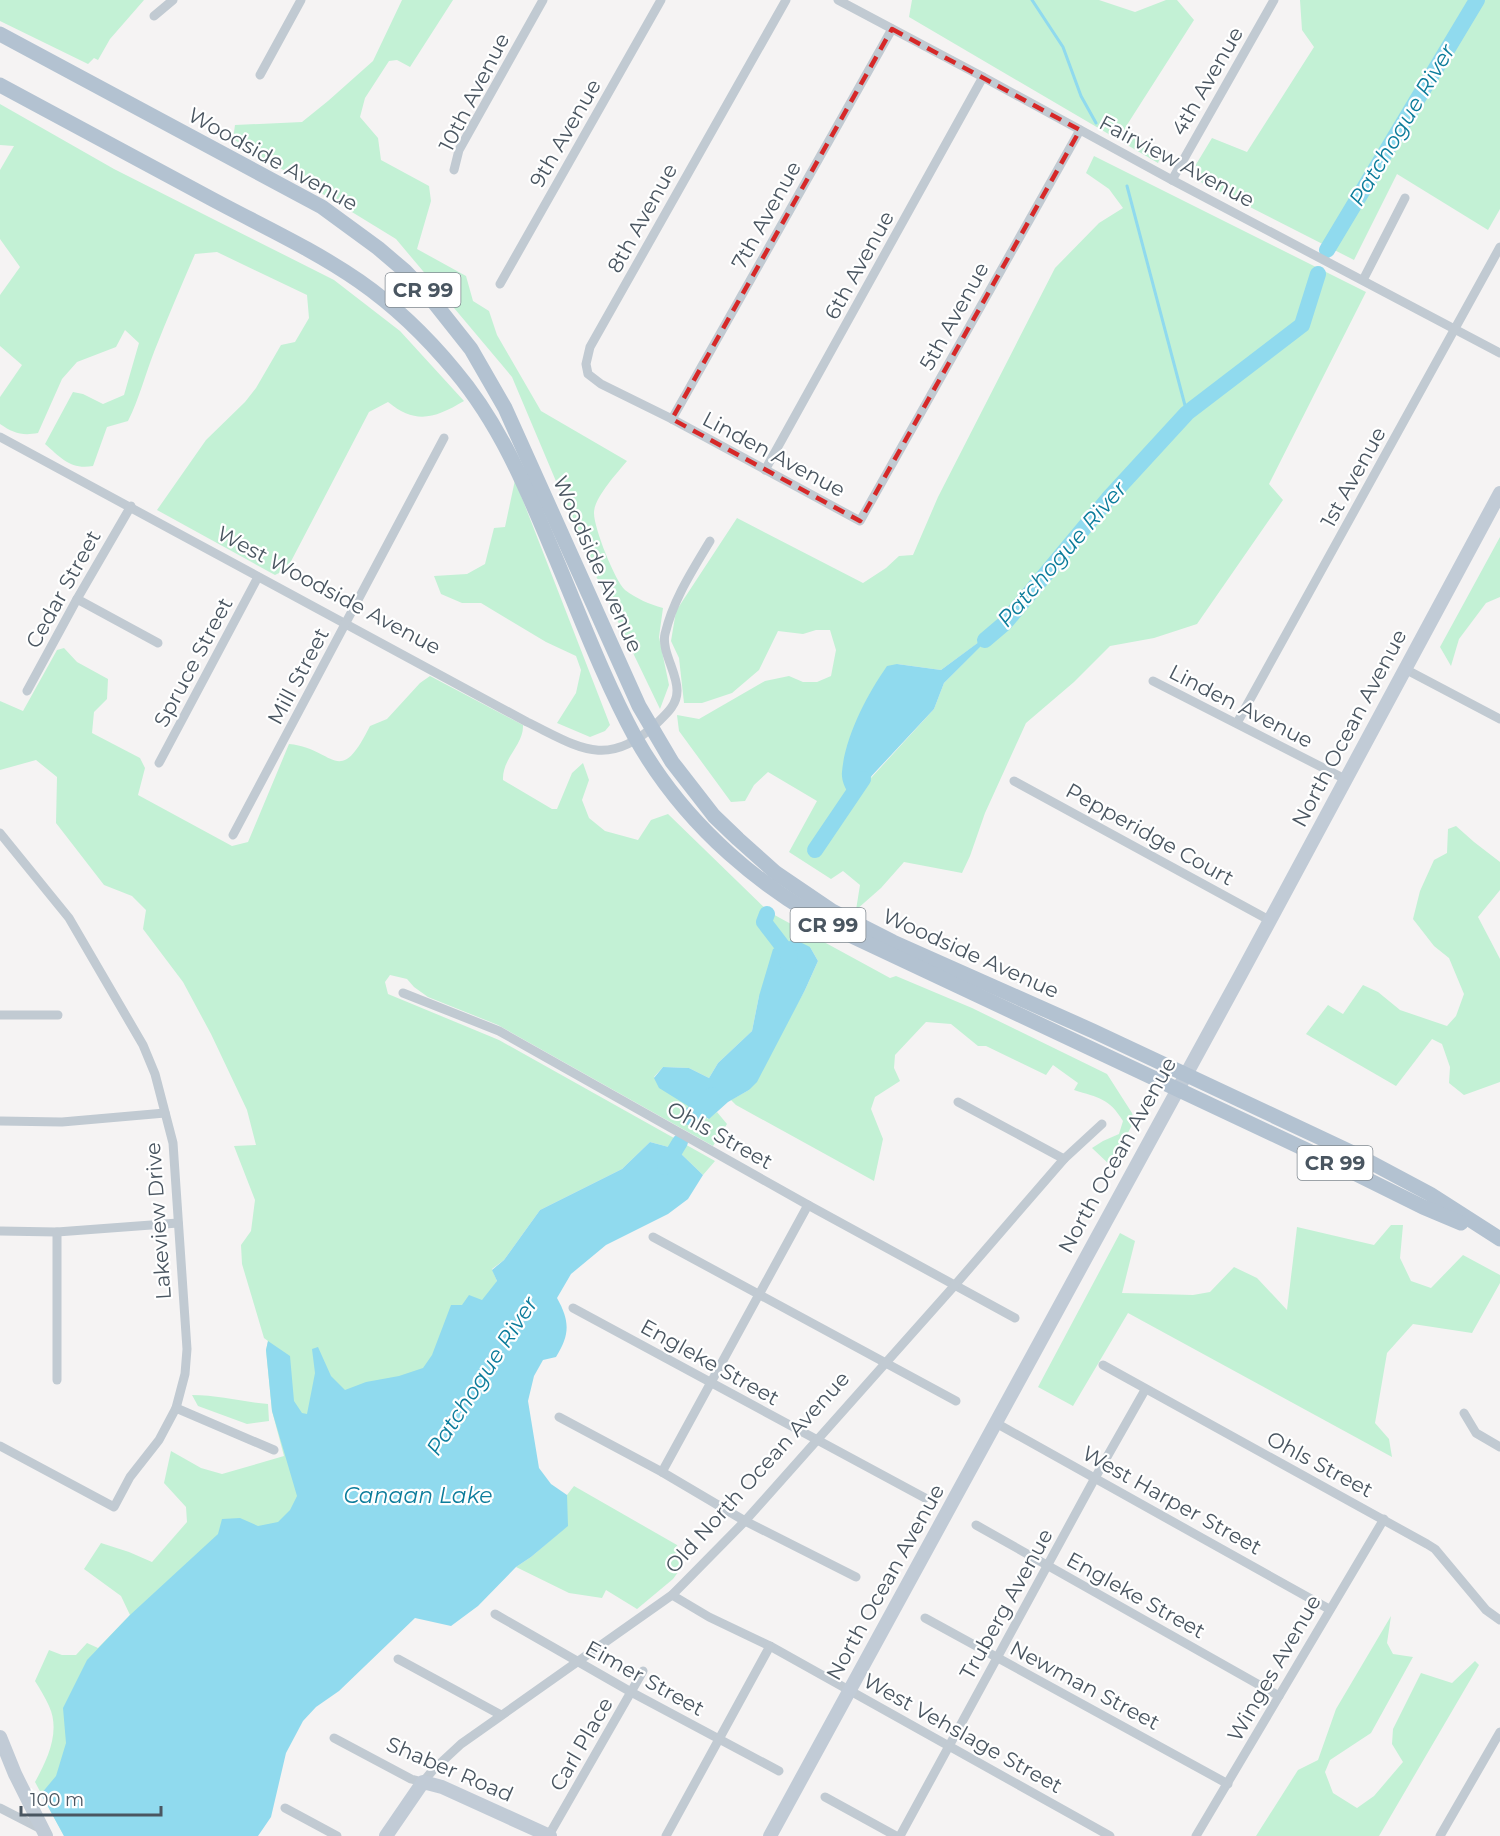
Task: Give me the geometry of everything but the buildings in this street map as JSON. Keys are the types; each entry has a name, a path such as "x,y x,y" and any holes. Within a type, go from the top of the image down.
{"main road":[{"name":"Woodside Avenue","path":"0,34 322,207 378,248 429,296 471,349 505,408 639,706 643,734 682,776 714,816 764,863 804,893 847,920 1186,1074"},
{"name":"Woodside Avenue","path":"0,85 330,263 385,301 435,348 476,398 512,458 601,665 643,734 668,787 700,826 751,873 792,904 854,938 1177,1089"},
{"name":"North Ocean Avenue","path":"770,1836 1500,493"},
{"name":"CR 99","path":"1186,1074 1364,1159 1430,1194 1497,1238"},
{"name":"CR 99","path":"1177,1089 1424,1207 1497,1238"},
{"path":"0,1737 43,1832"},
{"name":"Shaber Road","path":"423,1782 442,1787 550,1836"},
{"name":"Old North Ocean Avenue","path":"386,1836 423,1782"}],"street":[{"path":"154,16 173,0"},
{"path":"260,75 301,0"},
{"name":"10th Avenue","path":"454,170 459,150 543,0"},
{"name":"9th Avenue","path":"500,284 661,0"},
{"name":"8th Avenue","path":"672,419 601,384 588,374 586,364 590,347 786,0"},
{"name":"Fairview Avenue","path":"838,0 1500,353"},
{"name":"4th Avenue","path":"1172,180 1274,0"},
{"name":"7th Avenue","path":"672,419 892,29"},
{"name":"6th Avenue","path":"765,470 983,77"},
{"name":"5th Avenue","path":"860,520 1080,130"},
{"path":"1363,280 1405,198"},
{"name":"1st Avenue","path":"1237,723 1500,247"},
{"name":"Linden Avenue","path":"672,419 860,520"},
{"name":"West Woodside Avenue","path":"0,437 527,722 579,747 588,750 605,750 620,747 643,734"},
{"name":"Mill Street","path":"233,835 444,438"},
{"name":"Cedar Street","path":"27,691 76,599 131,506"},
{"path":"643,734 672,707 677,695 676,679 664,638 673,604 710,541"},
{"name":"Spruce Street","path":"159,763 258,577"},
{"path":"76,599 158,643"},
{"path":"1404,669 1500,719"},
{"name":"Linden Avenue","path":"1153,681 1345,779"},
{"name":"Pepperidge Court","path":"1014,781 1269,920"},
{"name":"Lakeview Drive","path":"0,833 69,918 98,964 124,1015 143,1045 155,1074 173,1143 187,1349 185,1374 176,1408 159,1440 130,1478 114,1507 0,1446"},
{"name":"Ohls Street","path":"404,993 499,1031 808,1205 1015,1318"},
{"path":"0,1015 58,1015"},
{"path":"958,1102 1064,1159"},
{"path":"0,1121 62,1122 165,1113"},
{"name":"Old North Ocean Avenue","path":"423,1782 461,1744 672,1595 745,1521 1064,1159 1102,1124"},
{"path":"662,1472 808,1205"},
{"path":"0,1231 57,1232 178,1223"},
{"path":"57,1232 57,1380"},
{"path":"653,1237 956,1401"},
{"name":"Engleke Street","path":"573,1308 925,1498"},
{"name":"Ohls Street","path":"1102,1365 1435,1549 1486,1610 1500,1620"},
{"name":"Truberg Avenue","path":"898,1836 1145,1390"},
{"path":"176,1408 274,1450"},
{"path":"1464,1413 1476,1433 1500,1447"},
{"path":"559,1417 662,1472 745,1521 855,1577"},
{"name":"West Harper Street","path":"996,1423 1329,1609"},
{"name":"Winges Avenue","path":"1196,1836 1384,1519"},
{"name":"Engleke Street","path":"976,1525 1279,1695"},
{"name":"West Vehslage Street","path":"672,1595 709,1617 770,1646 1110,1836"},
{"name":"Eimer Street","path":"495,1614 631,1692 779,1771"},
{"name":"Newman Street","path":"925,1618 1228,1784"},
{"path":"666,1836 770,1646"},
{"path":"398,1659 501,1715"},
{"name":"Carl Place","path":"550,1836 643,1671"},
{"path":"1440,1836 1500,1732"},
{"name":"Shaber Road","path":"334,1738 411,1779 423,1782"},
{"path":"825,1797 898,1836"},
{"path":"0,1808 43,1832"},
{"path":"285,1808 337,1836"}],"highlighted area":[{"path":"892,29 1080,130 860,521 672,419"}],"green space":[{"path":"0,0 144,0 110,39 98,60 94,58 88,64 0,21"},
{"path":"402,0 453,0 410,67 397,60 389,61 365,98 360,117 378,138 381,160 429,186 431,201 417,249 466,276 473,301 489,311 497,335 541,411 627,461 607,485 598,499 594,512 605,553 621,585 639,599 663,608 659,637 669,685 660,709 596,576 512,377 396,239 233,139 235,125 302,122 328,101 373,61"},
{"path":"912,0 1099,0 1135,12 1166,0 1177,0 1194,20 1125,128 1161,156 1158,163 909,17"},
{"path":"1300,0 1500,0 1500,209 1488,230 1397,174 1354,260 1189,176 1212,138 1247,152 1314,47 1302,30"},
{"path":"0,104 114,169 334,280 400,331 464,401 435,415 408,414 388,402 369,412 287,569 275,575 157,510 206,440 256,388 281,345 295,342 309,318 307,295 217,252 195,254 128,421 107,427 93,466 72,464 45,444 73,392 83,394 103,404 124,395 139,343 125,330 116,347 77,362 62,379 38,433 22,434 0,424 0,397 22,365 0,346 0,295 20,267 0,239 0,170 14,146 0,145"},
{"path":"1094,156 1366,292 1269,484 1283,500 1197,624 1154,638 1110,646 1074,682 1026,723 985,813 962,873 904,862 881,888 856,910 860,885 843,871 831,879 789,852 817,801 768,772 754,785 745,801 731,802 679,731 677,715 699,719 765,681 789,676 803,682 817,682 831,676 836,650 830,630 816,630 803,634 778,631 759,670 732,693 702,703 684,703 679,658 671,641 676,611 737,518 863,583 886,568 899,556 913,555 938,497 1055,268 1099,223 1123,208 1109,189 1086,173","holes":["997,629 944,683 934,709 871,778 897,664 941,670"]},
{"path":"515,480 610,725 605,731 590,737 557,723 576,693 581,670 576,656 546,642 481,603 462,603 441,594 434,576 467,574 485,564 494,528 505,527"},
{"path":"1500,537 1500,597 1486,603 1459,639 1451,666 1440,647"},
{"path":"64,648 77,662 108,679 107,699 94,712 92,733 140,758 145,768 138,795 232,846 248,842 289,744 342,761 350,756 359,745 370,726 387,719 420,683 430,676 523,725 520,739 506,765 503,780 552,809 557,809 572,773 583,763 589,780 582,800 589,818 605,831 638,840 651,820 668,814 769,912 890,978 896,976 972,1008 1107,1074 1132,1113 1134,1121 1111,1166 1092,1148 1119,1134 1123,1121 1108,1103 1074,1090 1078,1083 1053,1065 1046,1075 986,1046 978,1046 951,1024 926,1022 895,1055 894,1068 900,1081 875,1097 871,1109 883,1139 874,1181 736,1105 731,1100 749,1090 805,990 818,961 810,947 759,996 752,1031 718,1063 709,1078 689,1068 663,1067 654,1077 708,1119 717,1112 727,1124 713,1146 498,1025 428,997 407,979 390,975 385,982 388,994 499,1040 715,1161 703,1175 676,1149 650,1142 622,1169 540,1210 504,1260 492,1269 497,1281 486,1318 64,1836 35,1782 48,1755 54,1726 49,1706 35,1681 49,1650 62,1655 76,1655 87,1643 98,1648 130,1615 121,1596 84,1569 101,1543 152,1562 187,1522 186,1507 164,1483 171,1451 201,1468 222,1474 284,1456 272,1411 266,1350 268,1341 264,1338 242,1264 241,1245 251,1231 255,1200 234,1146 256,1145 247,1110 183,982 143,929 146,910 132,896 104,885 56,823 57,777 36,760 0,770 0,701 23,711 57,650"},
{"path":"1456,826 1500,862 1500,890 1478,917 1500,959 1500,1082 1464,1095 1449,1083 1450,1067 1442,1044 1432,1039 1396,1086 1306,1034 1328,1005 1343,1014 1363,985 1378,992 1400,1010 1447,1026 1456,1016 1464,994 1449,958 1434,946 1413,919 1420,891 1434,860 1447,853 1448,829"},
{"path":"1391,1225 1403,1225 1400,1258 1411,1281 1431,1288 1463,1255 1500,1275 1500,1283 1472,1333 1413,1324 1387,1353 1375,1423 1389,1439 1392,1457 1128,1313 1073,1406 1038,1387 1120,1233 1135,1241 1122,1293 1193,1295 1210,1292 1234,1267 1257,1278 1287,1310 1297,1227 1374,1245"},
{"path":"192,1395 268,1404 269,1421 247,1424 198,1406"},
{"path":"574,1486 677,1545 684,1564 673,1579 637,1609 606,1590 602,1598 569,1593 516,1567 567,1526 567,1495"},
{"path":"1391,1616 1387,1643 1393,1654 1413,1657 1371,1733 1330,1760 1325,1772 1333,1793 1357,1808 1374,1796 1403,1762 1392,1744 1393,1729 1421,1673 1452,1683 1475,1661 1479,1665 1379,1836 1256,1836 1298,1770 1318,1760 1336,1709"}],"water":[{"path":"1002,625 944,683 934,709 851,798 842,775 847,744 865,703 887,666 897,664 941,670"},
{"path":"794,939 810,947 818,961 757,1082 749,1090 728,1102 709,1119 659,1088 654,1078 663,1067 689,1068 709,1078 718,1063 752,1031 759,996 773,949"},
{"name":"Canaan Lake","path":"650,1142 676,1149 703,1175 688,1199 668,1214 606,1245 571,1274 557,1298 566,1321 564,1342 556,1357 543,1360 534,1376 528,1401 539,1468 551,1484 567,1495 568,1526 516,1567 478,1606 451,1626 415,1618 339,1691 316,1707 303,1721 286,1753 271,1817 258,1836 64,1836 41,1794 56,1776 66,1743 63,1708 87,1660 130,1615 218,1534 222,1519 240,1518 258,1526 278,1522 290,1510 297,1496 272,1411 266,1350 268,1341 290,1356 294,1401 302,1413 307,1414 315,1373 312,1349 318,1347 331,1376 345,1390 366,1382 399,1376 423,1368 432,1355 451,1305 462,1305 469,1295 482,1300 497,1281 492,1270 504,1260 540,1210 622,1169"}],"waterway":[{"path":"1032,0 1063,47 1081,96 1096,123"},
{"name":"Patchogue River","path":"1327,250 1477,0"},
{"path":"1127,186 1187,413"},
{"name":"Patchogue River","path":"985,640 1005,623 1108,499 1187,413 1302,325 1318,274"},
{"name":"Patchogue River","path":"815,850 863,779"},
{"name":"Patchogue River","path":"767,914 764,922 790,956 787,963"},
{"name":"Patchogue River","path":"689,1117 712,1095"},
{"name":"Patchogue River","path":"665,1167 680,1142"}]}
